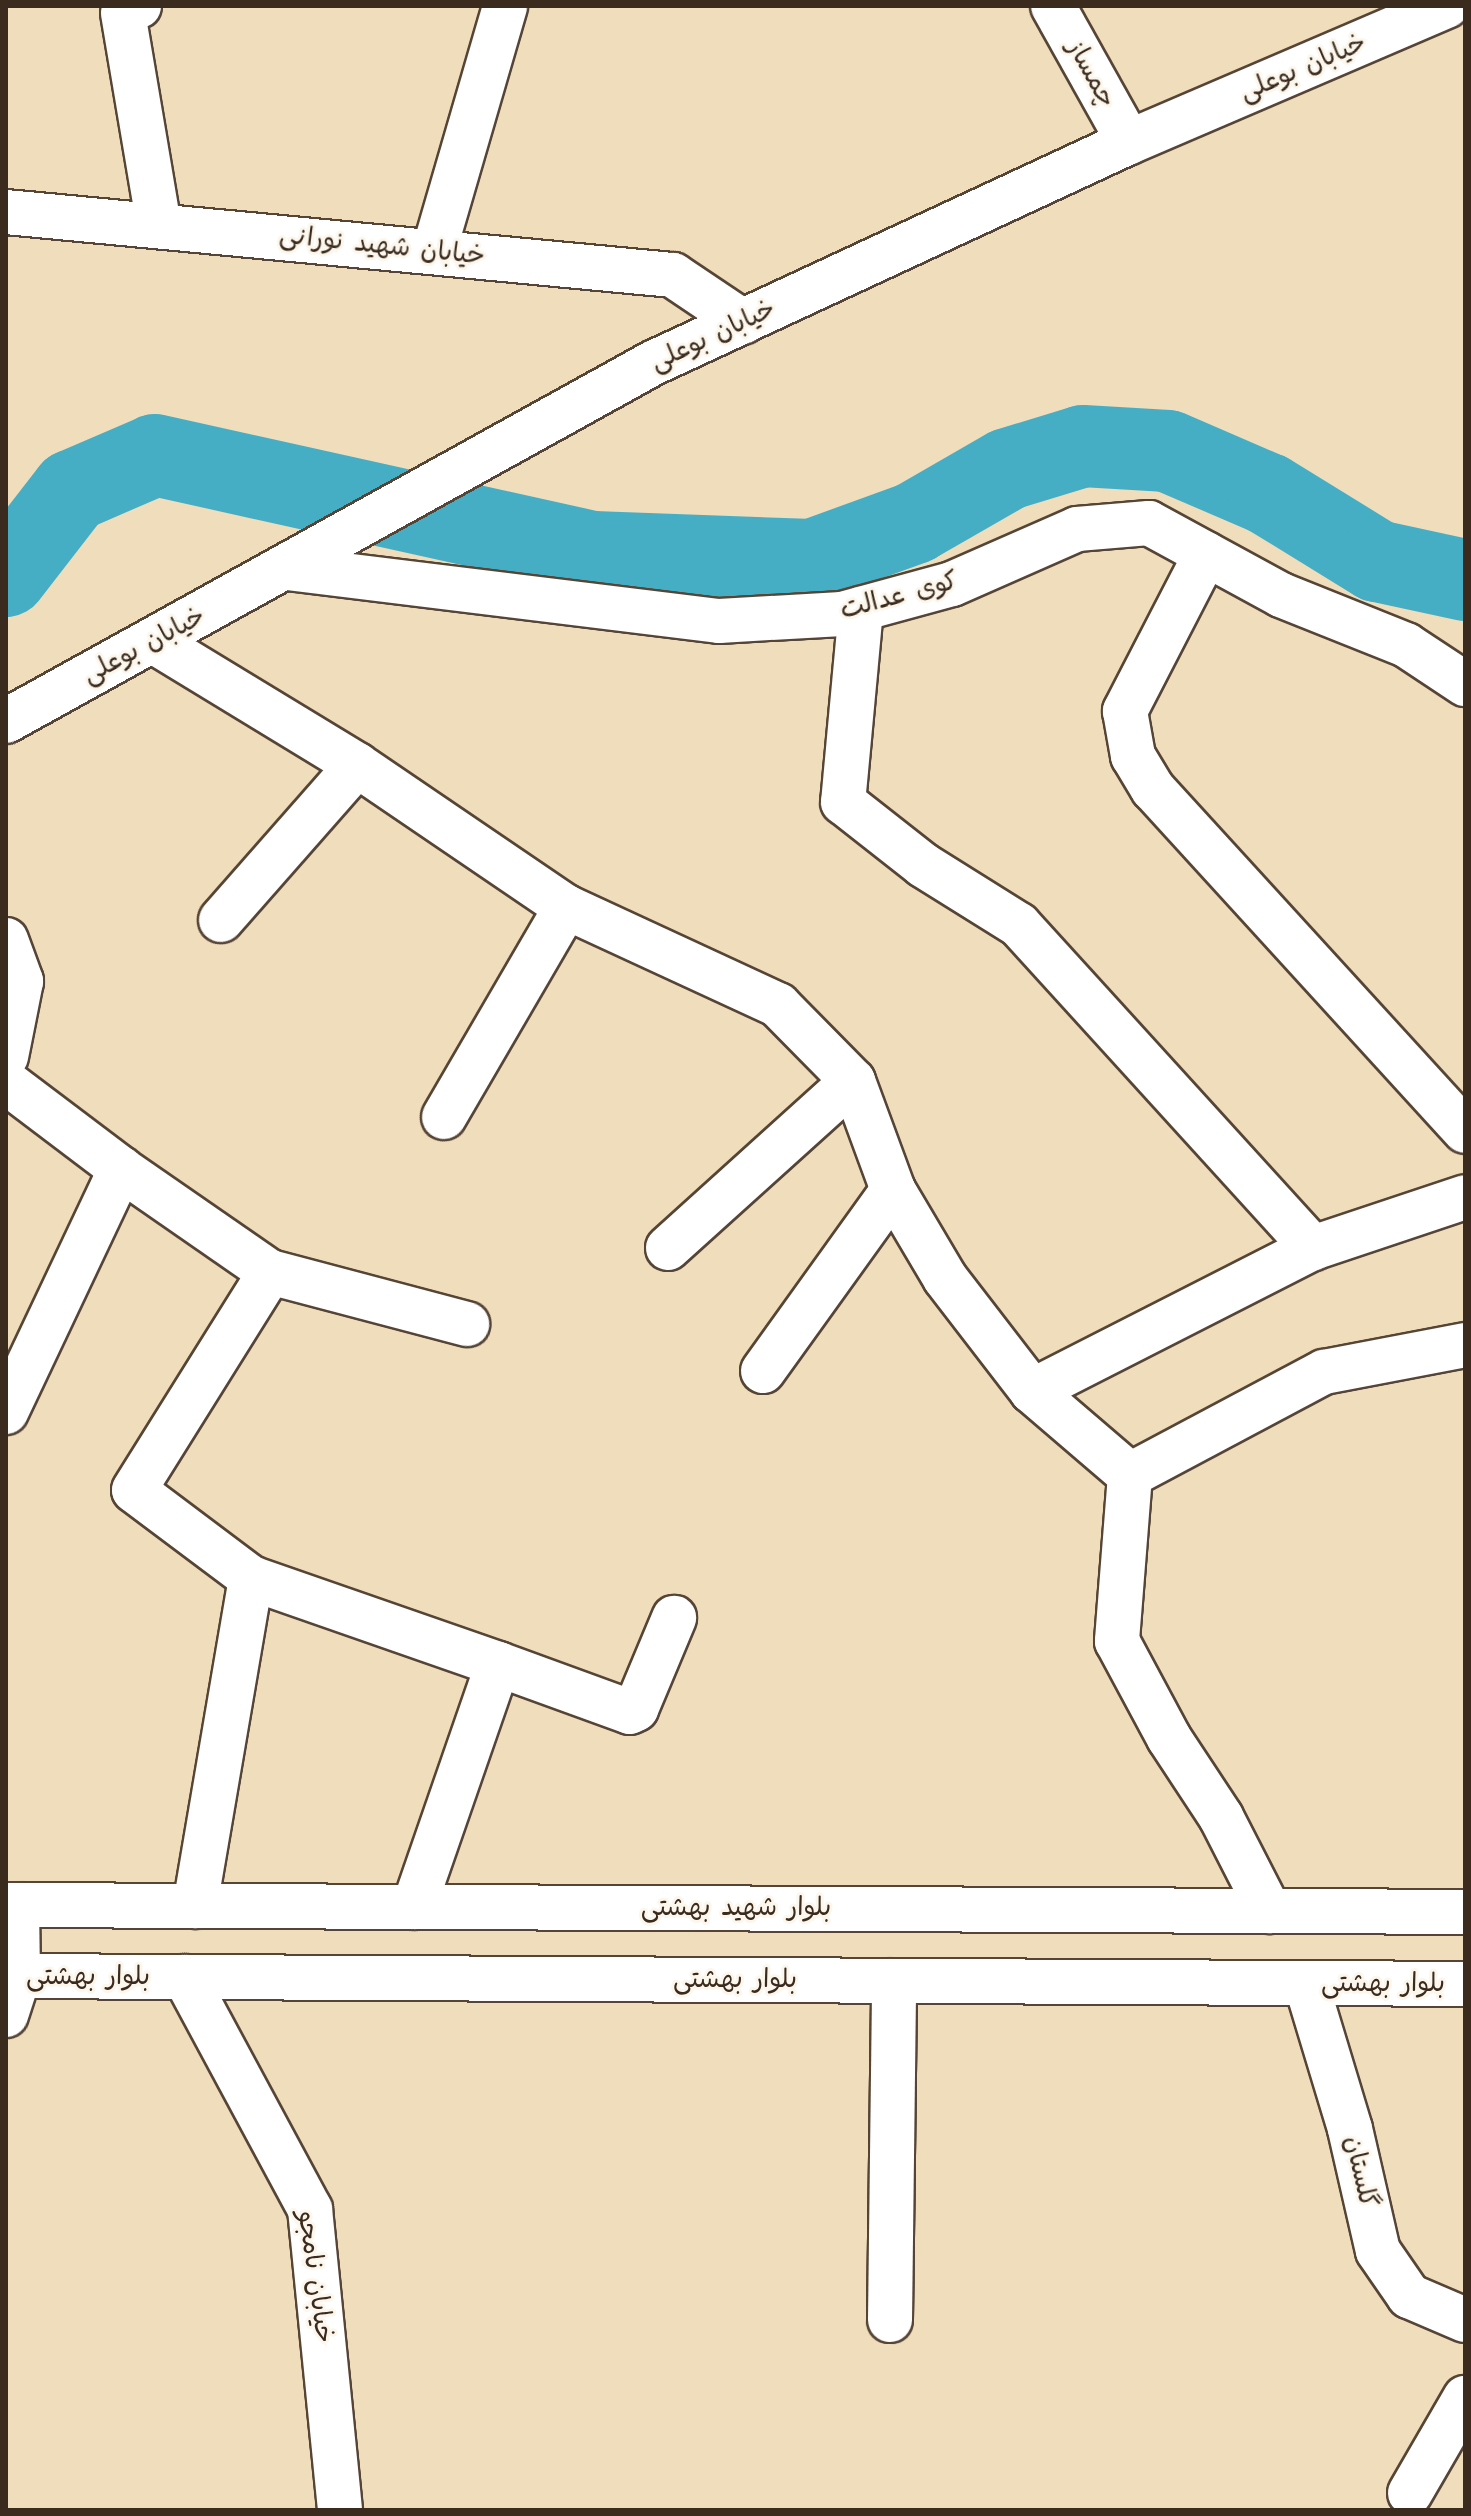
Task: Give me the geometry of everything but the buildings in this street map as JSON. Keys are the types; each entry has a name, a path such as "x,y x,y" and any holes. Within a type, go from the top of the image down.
{"street":[{"path":"139,6 123,13 159,225"},
{"path":"434,251 505,6"},
{"name":"چمساز","path":"1053,6 1129,142"},
{"name":"خیابان بوعلی","path":"6,721 653,363 1129,142 1447,6"},
{"name":"خیابان شهید نورانی","path":"6,212 673,275 743,322"},
{"name":"کوی عدالت","path":"288,567 719,621 842,614 952,584 1077,529 1149,523 1281,595 1406,645 1465,684"},
{"path":"1206,554 1125,711 1133,756 1153,789 1465,1131"},
{"path":"861,609 843,802 923,865 1019,925 1313,1248"},
{"path":"153,641 357,765 566,907 778,1005 853,1081 893,1190 945,1278 1032,1391 1130,1475"},
{"path":"221,920 357,765"},
{"path":"444,1117 566,907"},
{"path":"6,940 21,981 6,1057"},
{"path":"668,1248 853,1081"},
{"path":"6,1082 121,1169 270,1272 467,1324"},
{"path":"6,1412 121,1169"},
{"path":"763,1371 893,1190"},
{"path":"1032,1391 1313,1248 1465,1197"},
{"path":"270,1272 134,1490 251,1578 630,1712 636,1709 674,1618"},
{"path":"1130,1475 1324,1372 1465,1345"},
{"path":"1130,1475 1117,1641 1169,1738 1221,1817 1269,1911"},
{"path":"195,1906 251,1578"},
{"path":"414,1907 498,1664"},
{"path":"10,1989 12,1905"},
{"name":"بلوار شهید بهشتی","path":"12,1905 1465,1912"},
{"name":"بلوار بهشتی","path":"10,1989 185,1977 1465,1984"},
{"name":"خیابان نامجو","path":"185,1977 310,2209 340,2510"},
{"path":"890,2320 894,1981"},
{"name":"گلستان","path":"1306,1983 1350,2129 1378,2251 1409,2296 1465,2320"},
{"path":"1410,2493 1465,2398"}],"waterway":[{"path":"6,576 72,491 155,455 593,552 812,560 914,523 1008,469 1083,446 1168,451 1268,494 1377,561 1465,580"}]}
